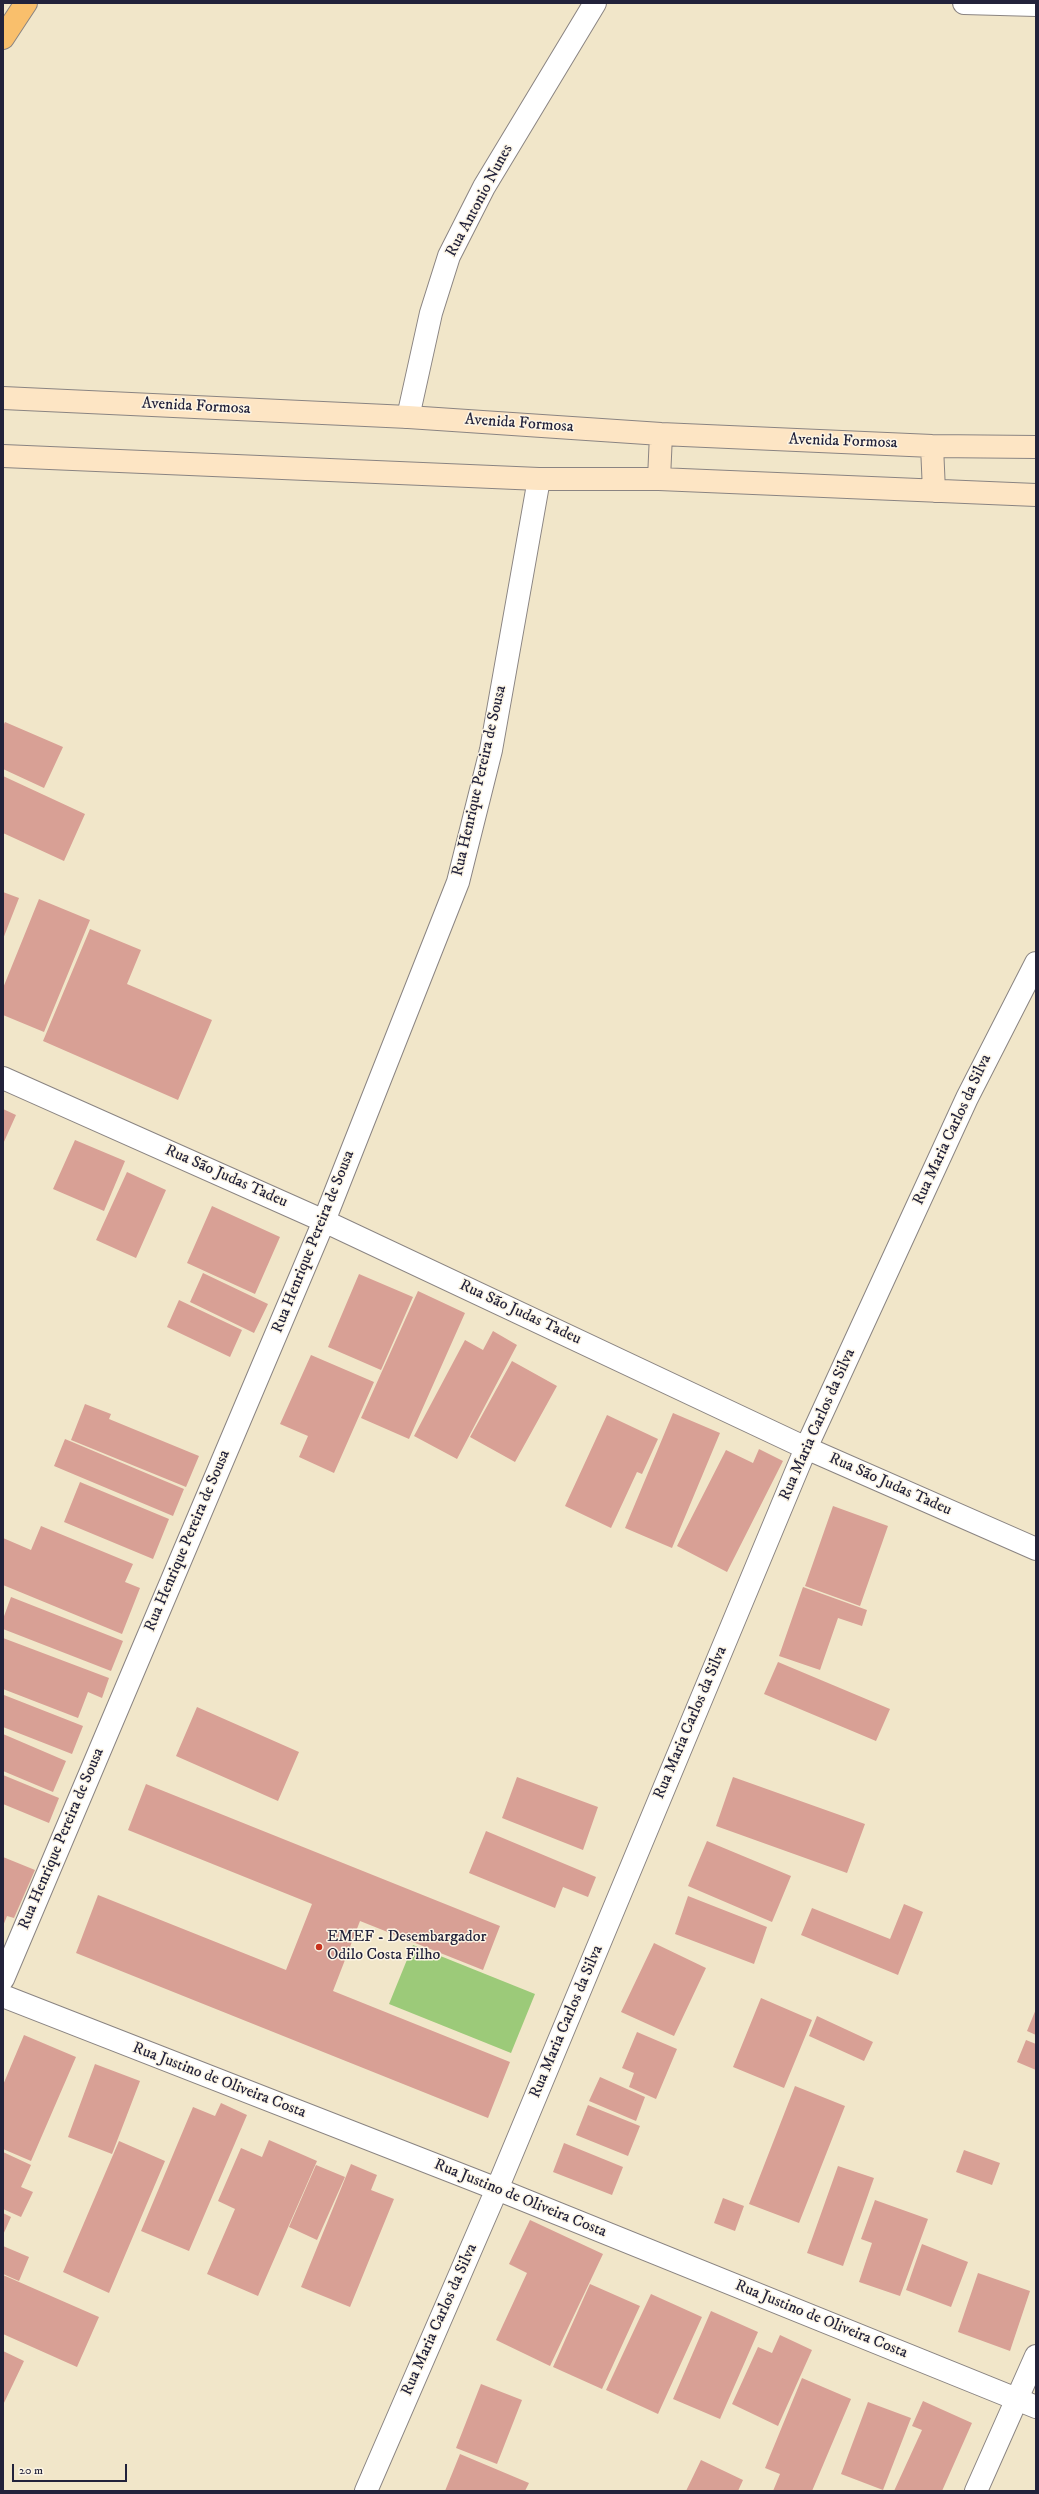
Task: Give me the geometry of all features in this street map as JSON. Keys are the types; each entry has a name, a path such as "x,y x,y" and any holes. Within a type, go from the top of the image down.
{"main road":[{"path":"3,38 26,3"},
{"name":"Avenida Formosa","path":"3,398 408,417 661,434 932,446 1036,447"},
{"path":"659,479 661,434"},
{"path":"932,446 934,491"},
{"path":"3,456 538,479 659,479 1036,495"}],"street":[{"name":"Rua Antonio Nunes","path":"408,417 431,313 449,256 484,187 595,3"},
{"path":"964,3 1036,5"},
{"name":"Rua Henrique Pereira de Sousa","path":"3,1979 324,1221 458,882 491,750 538,479"},
{"name":"Rua Maria Carlos da Silva","path":"366,2491 497,2189 806,1448 967,1098 1036,963"},
{"name":"Rua São Judas Tadeu","path":"3,1078 324,1221 806,1448 1036,1549"},
{"name":"Rua Justino de Oliveira Costa","path":"3,1996 497,2189 1027,2403"},
{"path":"976,2491 1027,2403 1036,2356"}],"green space":[{"path":"413,1945 535,1994 511,2053 389,2004"}],"building":[{"path":"5,722 63,747 44,788 3,769 3,726"},
{"path":"3,776 85,814 64,861 3,833"},
{"path":"3,892 19,898 3,939"},
{"path":"39,899 90,920 44,1032 3,1015 3,988"},
{"path":"90,929 141,950 127,984 212,1020 178,1100 43,1041"},
{"path":"3,1109 16,1115 3,1144"},
{"path":"75,1140 125,1161 104,1211 53,1189"},
{"path":"127,1172 166,1190 136,1258 96,1240"},
{"path":"212,1206 280,1237 255,1294 187,1263"},
{"path":"203,1273 268,1304 254,1333 190,1302"},
{"path":"359,1274 413,1297 381,1370 328,1347"},
{"path":"418,1291 465,1313 409,1439 361,1418"},
{"path":"179,1300 242,1330 230,1357 167,1327"},
{"path":"493,1331 517,1345 457,1459 414,1436 465,1340 483,1350"},
{"path":"311,1355 374,1382 334,1473 299,1457 308,1436 280,1424"},
{"path":"512,1361 557,1386 515,1462 470,1437"},
{"path":"85,1404 111,1414 109,1419 199,1456 186,1487 71,1440"},
{"path":"673,1413 720,1433 672,1548 625,1528"},
{"path":"607,1415 658,1439 642,1474 637,1472 611,1528 565,1506"},
{"path":"65,1439 184,1489 173,1516 54,1466"},
{"path":"759,1449 783,1461 727,1572 677,1546 726,1450 753,1463"},
{"path":"80,1482 169,1519 153,1559 64,1522"},
{"path":"833,1506 888,1526 860,1606 805,1586"},
{"path":"41,1526 133,1564 125,1582 140,1588 122,1634 3,1585 3,1538 31,1550"},
{"path":"803,1587 867,1610 862,1626 838,1618 820,1670 779,1656"},
{"path":"11,1597 123,1641 111,1671 3,1629 3,1619"},
{"path":"3,1638 109,1678 102,1698 88,1692 78,1718 3,1689"},
{"path":"778,1662 890,1709 876,1741 764,1694"},
{"path":"4,1695 83,1726 72,1754 3,1727"},
{"path":"197,1707 299,1752 278,1801 176,1756"},
{"path":"3,1734 66,1761 53,1792 3,1771"},
{"path":"3,1775 59,1798 49,1823 3,1804"},
{"path":"517,1777 598,1807 583,1850 502,1818"},
{"path":"733,1777 865,1824 847,1873 716,1826"},
{"path":"146,1784 500,1926 483,1970 360,1921 333,1991 510,2062 488,2118 76,1953 98,1895 286,1970 312,1904 128,1830"},
{"path":"486,1831 596,1877 588,1897 563,1887 555,1908 469,1873"},
{"path":"707,1841 791,1876 772,1922 688,1886"},
{"path":"3,1857 35,1870 14,1918 7,1916 3,1926"},
{"path":"688,1896 767,1927 754,1964 675,1934"},
{"path":"904,1904 923,1912 898,1975 801,1935 812,1908 890,1939"},
{"path":"654,1943 706,1968 674,2036 621,2012"},
{"path":"761,1998 812,2020 784,2088 733,2067"},
{"path":"1036,2009 1036,2035 1027,2031"},
{"path":"817,2016 873,2042 864,2061 809,2036"},
{"path":"637,2032 677,2049 656,2099 629,2087 634,2073 622,2068"},
{"path":"24,2035 76,2057 31,2161 3,2149 3,2085"},
{"path":"1026,2040 1036,2044 1036,2070 1017,2062"},
{"path":"95,2064 140,2081 112,2154 68,2137"},
{"path":"600,2077 645,2097 636,2121 589,2101"},
{"path":"795,2086 845,2106 799,2223 749,2204"},
{"path":"221,2103 247,2115 189,2251 141,2231 193,2107 215,2116"},
{"path":"588,2105 640,2126 628,2156 576,2135"},
{"path":"269,2140 317,2161 258,2296 207,2274 235,2209 218,2201 241,2148 262,2157"},
{"path":"119,2141 165,2161 109,2293 63,2272"},
{"path":"564,2143 623,2167 612,2195 553,2172"},
{"path":"964,2150 1000,2163 992,2185 956,2172"},
{"path":"3,2152 31,2165 21,2187 33,2192 21,2217 3,2209"},
{"path":"351,2164 377,2175 371,2190 394,2199 350,2307 301,2287"},
{"path":"316,2165 345,2177 317,2240 289,2227"},
{"path":"838,2166 874,2178 843,2266 807,2253"},
{"path":"723,2198 744,2206 735,2231 714,2223"},
{"path":"875,2200 928,2219 900,2296 859,2282 872,2243 861,2239"},
{"path":"3,2213 11,2217 3,2235"},
{"path":"530,2220 603,2254 550,2366 496,2340 527,2273 509,2264"},
{"path":"922,2244 968,2262 951,2307 906,2290"},
{"path":"3,2246 29,2257 19,2281 3,2274"},
{"path":"978,2273 1030,2291 1010,2351 958,2332"},
{"path":"3,2275 99,2317 77,2367 3,2334"},
{"path":"590,2284 640,2306 602,2389 553,2367"},
{"path":"651,2294 702,2317 658,2414 606,2390"},
{"path":"711,2311 758,2332 720,2419 673,2399"},
{"path":"780,2335 812,2350 778,2426 732,2404 758,2347 772,2353"},
{"path":"3,2351 24,2361 3,2405"},
{"path":"802,2378 851,2399 812,2491 773,2491 780,2474 765,2468"},
{"path":"481,2384 522,2400 497,2464 456,2448"},
{"path":"923,2401 972,2423 942,2491 894,2491 922,2430 912,2426"},
{"path":"868,2402 911,2418 883,2490 841,2474"},
{"path":"460,2454 529,2483 525,2491 445,2491"},
{"path":"701,2460 743,2480 738,2491 686,2491"}],"place":[{"name":"EMEF - Desembargador Odilo Costa Filho","path":"319,1947"}]}
